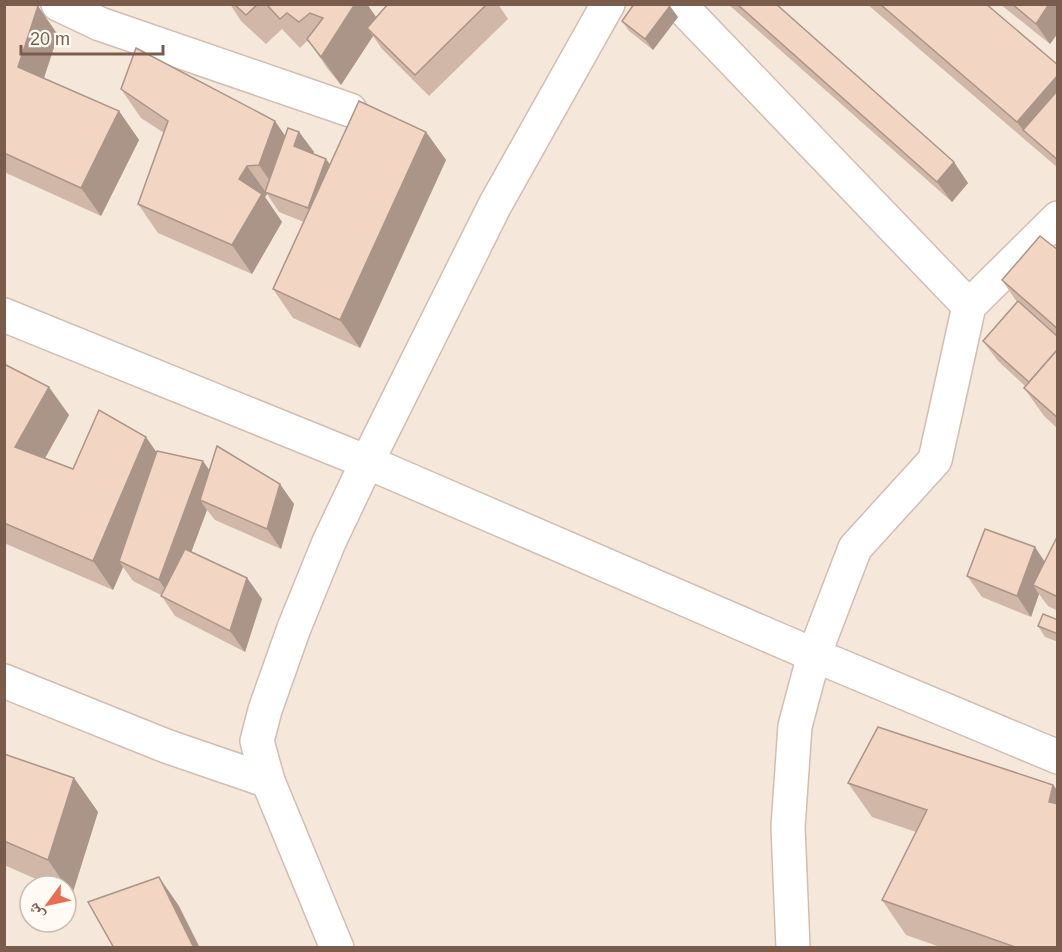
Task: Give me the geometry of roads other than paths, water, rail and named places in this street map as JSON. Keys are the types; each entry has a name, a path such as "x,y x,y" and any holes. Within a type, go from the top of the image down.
{"street":[{"path":"58,4 100,24 350,110"},
{"path":"337,948 268,781 256,741 294,628 329,542 367,462 495,205 608,4"},
{"path":"679,4 969,306"},
{"path":"793,948 788,827 795,726 814,656 855,548 935,460 969,306 1058,218"},
{"path":"4,315 367,462 814,656 1058,757"},
{"path":"4,681 166,746 268,781"}]}
